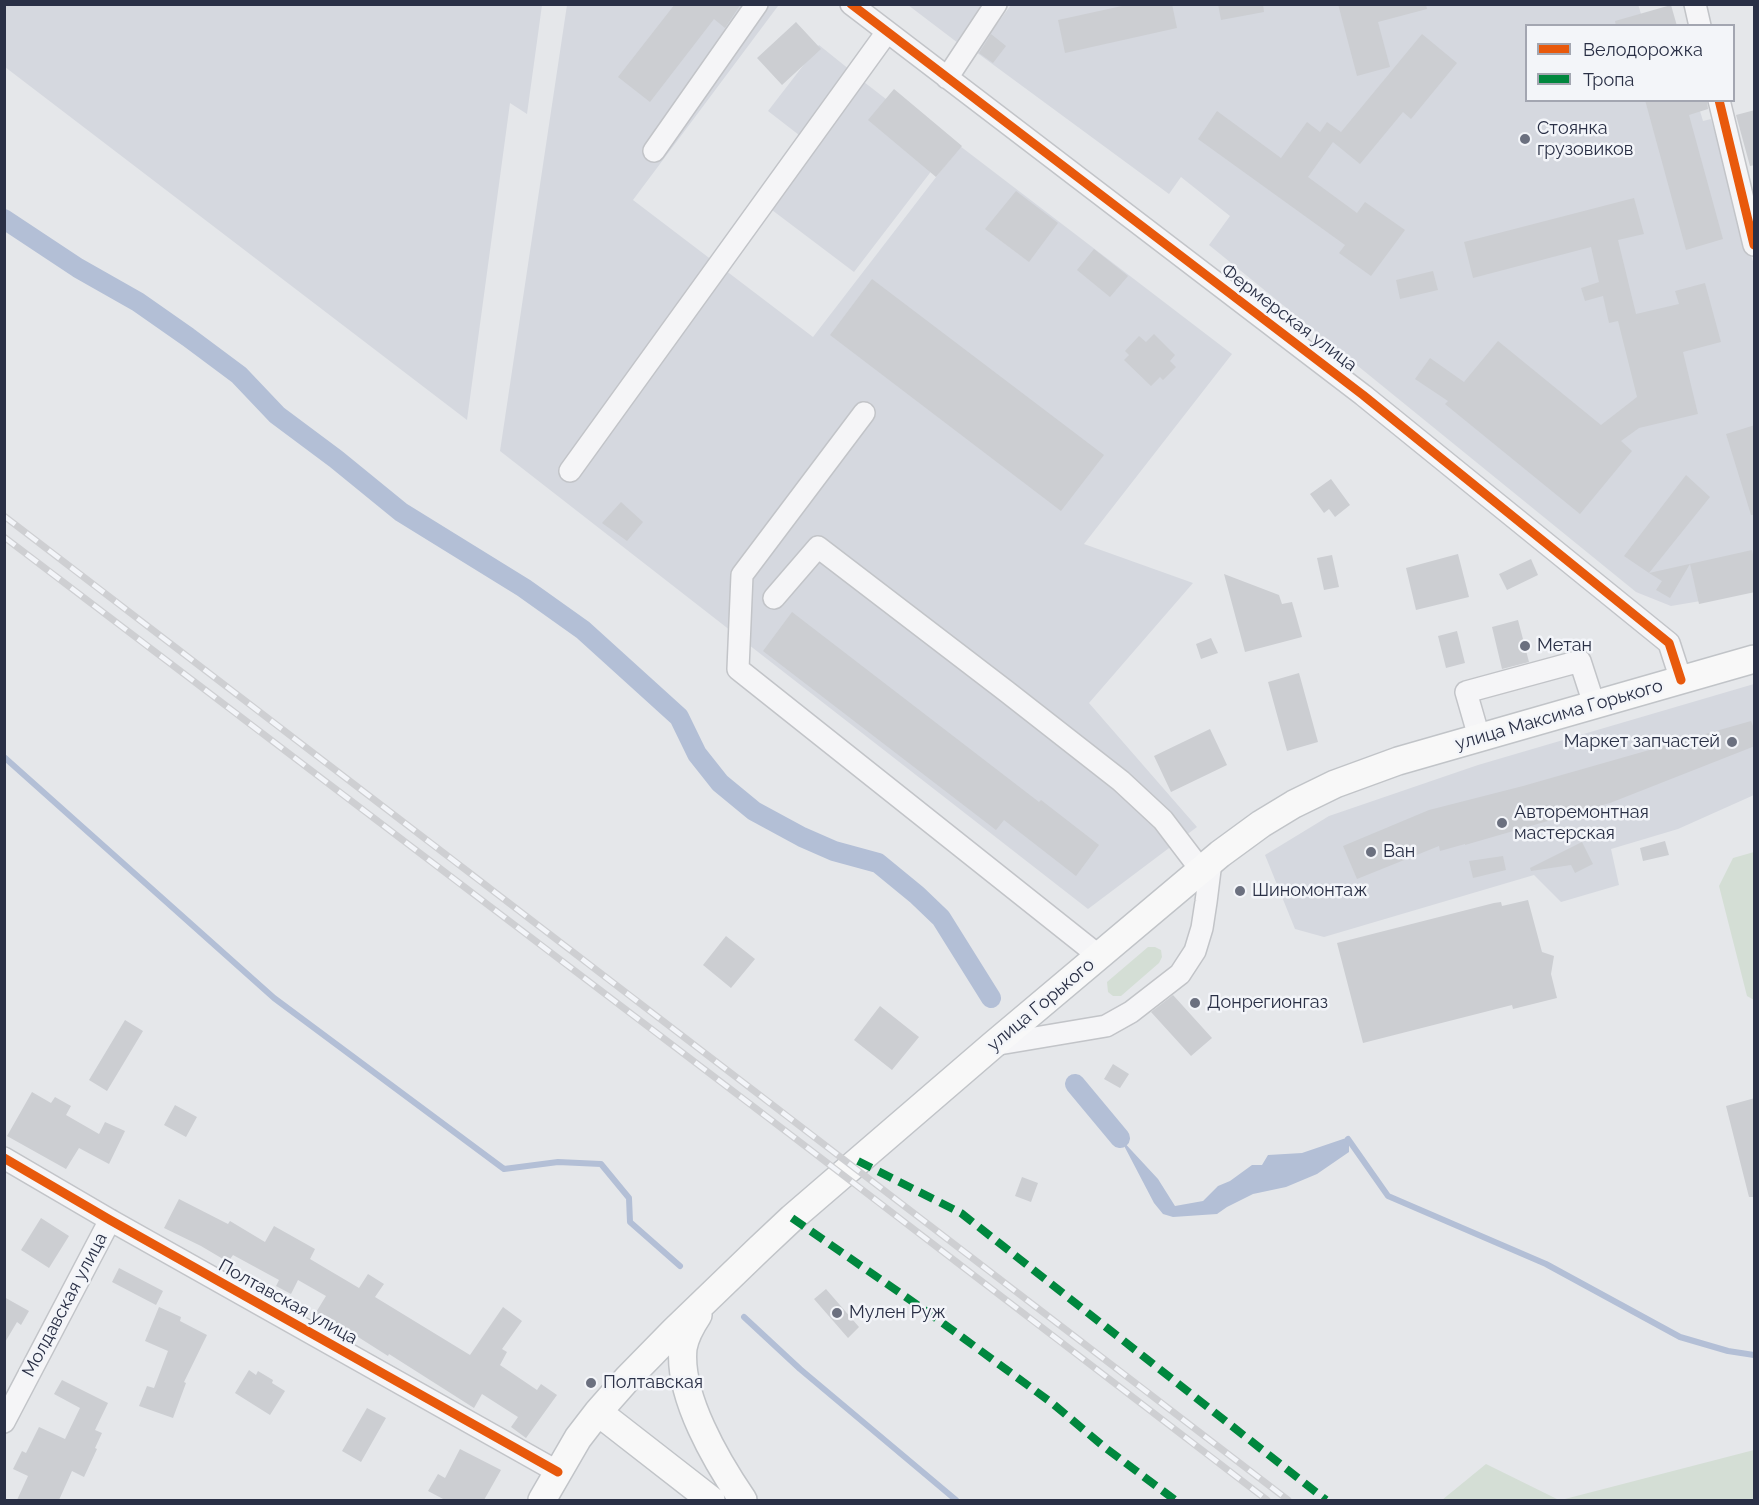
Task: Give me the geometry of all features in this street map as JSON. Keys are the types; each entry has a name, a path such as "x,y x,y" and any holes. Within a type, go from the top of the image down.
{"main road":[{"name":"улица Максима Горького","path":"1398,761 1755,659"},
{"name":"улица Горького","path":"713,1293 800,1211 1206,866 1261,824 1294,804 1335,784 1398,761"},
{"path":"542,1500 578,1438 598,1412 628,1377 713,1293"},
{"path":"713,1293 693,1322 683,1346 683,1365 687,1387 698,1421 718,1461 743,1500"},
{"path":"598,1412 711,1500"}],"street":[{"path":"654,151 758,4"},
{"name":"Фермерская улица","path":"851,4 1363,395 1669,642 1681,680"},
{"path":"946,78 996,4"},
{"path":"1695,4 1700,24"},
{"path":"570,471 887,32"},
{"path":"1719,102 1755,245"},
{"path":"864,412 742,575 738,669 1099,956"},
{"path":"774,598 818,548 1121,781 1163,820 1206,866 1206,902 1202,928 1195,951 1180,974 1131,1012 1107,1026 993,1045"},
{"path":"1479,737 1466,692 1580,661 1594,704"},
{"name":"Полтавская улица","path":"4,1158 558,1472"},
{"name":"Молдавская улица","path":"4,1422 110,1220"}],"shaded area":[{"path":"1638,4 1641,14 1672,24 1525,24 1525,102 1697,102 1703,121 1711,119 1754,265 1754,592 1671,606 1636,592 1209,245 1230,216 1181,177 1169,194 976,52 1011,5"},
{"path":"4,5 542,5 527,114 510,103 467,420 5,67"},
{"path":"567,5 778,6 633,200 813,337 960,146 1232,354 1084,544 1193,583 1089,703 1197,827 1088,909 500,451"},
{"path":"908,5 986,5 958,43"},
{"path":"819,45 850,70 799,135 768,111"},
{"path":"864,82 949,148 854,272 768,207"},
{"path":"1754,684 1754,795 1678,829 1611,849 1619,885 1561,902 1534,875 1324,937 1295,929 1265,855 1329,816 1478,765"},
{"path":"1754,852 1754,1000 1747,996 1719,886 1733,858"},
{"path":"1148,947 1161,950 1162,957 1159,963 1121,996 1113,996 1108,992 1107,982"},
{"path":"1754,1450 1754,1500 1561,1500"},
{"path":"1486,1464 1559,1500 1442,1500"}],"water":[{"path":"1349,1137 1349,1152 1317,1174 1286,1187 1253,1194 1217,1214 1173,1217 1163,1214 1154,1203 1120,1138 1158,1179 1175,1206 1203,1201 1218,1186 1230,1181 1252,1165 1262,1165 1268,1155 1302,1153"}],"building":[{"path":"675,4 741,4 725,28 714,19 650,102 618,77"},
{"path":"1131,4 1172,4 1177,28 1065,53 1058,20"},
{"path":"1218,4 1263,4 1264,12 1221,20"},
{"path":"1338,4 1426,4 1427,9 1378,22 1390,67 1357,76"},
{"path":"1671,5 1676,24 1616,24 1615,21"},
{"path":"796,22 821,49 782,85 757,58"},
{"path":"991,34 1006,46 993,63 979,53"},
{"path":"1422,34 1457,63 1411,119 1403,112 1360,164 1333,142 1308,177 1357,213 1365,202 1405,230 1371,276 1339,253 1345,245 1198,139 1217,111 1281,158 1307,122 1320,132 1327,122 1341,132"},
{"path":"894,89 962,146 936,177 868,120"},
{"path":"1646,102 1707,102 1708,109 1689,115 1723,239 1686,250"},
{"path":"1755,110 1755,165 1750,166 1736,115"},
{"path":"1016,191 1058,223 1029,262 985,229"},
{"path":"1634,198 1644,234 1618,240 1636,314 1679,304 1675,291 1705,283 1721,342 1683,352 1698,414 1639,428 1621,441 1632,451 1580,514 1445,404 1448,401 1415,379 1430,358 1464,382 1498,341 1601,425 1637,397 1618,321 1609,323 1603,296 1585,301 1581,288 1599,282 1591,247 1473,278 1464,242"},
{"path":"1094,249 1128,276 1110,297 1077,270"},
{"path":"1433,271 1438,290 1400,299 1396,280"},
{"path":"872,279 1104,455 1061,511 830,335"},
{"path":"1154,334 1175,355 1170,361 1176,367 1163,380 1160,377 1151,386 1124,360 1129,355 1125,351 1139,336 1146,342"},
{"path":"1755,425 1755,515 1751,515 1726,434"},
{"path":"1686,475 1710,497 1649,573 1624,556"},
{"path":"1331,479 1350,505 1335,517 1329,509 1324,513 1310,494"},
{"path":"621,502 643,522 627,541 602,523"},
{"path":"1752,550 1755,564 1755,592 1699,604 1690,564 1670,598 1656,590 1662,581 1649,573"},
{"path":"1458,554 1469,597 1416,610 1406,568"},
{"path":"1332,555 1339,587 1324,590 1317,558"},
{"path":"1531,559 1538,575 1507,590 1499,574"},
{"path":"1224,574 1279,595 1282,604 1292,602 1302,637 1245,652"},
{"path":"792,612 1039,802 1041,800 1099,845 1076,876 1004,820 996,830 763,651"},
{"path":"1518,620 1529,662 1502,669 1492,627"},
{"path":"1457,631 1465,663 1446,668 1438,636"},
{"path":"1211,638 1218,653 1201,659 1196,644"},
{"path":"1299,673 1318,742 1287,751 1268,682"},
{"path":"1751,721 1755,731 1755,746 1610,803 1465,845 1440,851 1439,846 1357,879 1343,846 1429,810 1523,786"},
{"path":"1210,729 1227,765 1171,792 1154,756"},
{"path":"1665,841 1669,855 1643,861 1640,848"},
{"path":"1582,842 1593,864 1575,873 1571,865 1531,871 1530,868"},
{"path":"1503,856 1506,870 1473,878 1469,861"},
{"path":"1528,900 1542,952 1554,956 1551,974 1557,998 1513,1009 1512,1005 1363,1043 1337,943 1494,903 1501,902 1502,906"},
{"path":"726,936 755,959 731,988 703,965"},
{"path":"1173,995 1212,1038 1191,1056 1151,1012"},
{"path":"880,1006 919,1037 892,1070 854,1040"},
{"path":"125,1020 143,1031 107,1091 89,1080"},
{"path":"1113,1064 1129,1074 1120,1088 1104,1079"},
{"path":"32,1092 51,1103 55,1097 71,1106 66,1115 99,1134 105,1122 125,1131 109,1164 79,1148 66,1169 7,1136"},
{"path":"1755,1098 1755,1197 1749,1197 1726,1106"},
{"path":"175,1105 197,1117 186,1137 164,1125"},
{"path":"1022,1177 1038,1183 1031,1202 1015,1196"},
{"path":"179,1199 228,1224 230,1221 265,1242 274,1226 315,1249 310,1259 359,1288 368,1274 384,1284 375,1297 470,1355 503,1307 522,1321 502,1349 507,1352 500,1365 537,1390 541,1384 557,1395 526,1438 511,1427 518,1417 482,1394 474,1408 389,1354 388,1356 333,1321 332,1323 315,1314 326,1296 298,1280 291,1294 276,1286 279,1280 233,1255 228,1262 164,1228"},
{"path":"41,1218 69,1236 49,1268 21,1250"},
{"path":"119,1268 163,1291 156,1305 112,1282"},
{"name":"Мулен Руж","path":"826,1289 859,1327 848,1338 814,1299"},
{"path":"4,1297 29,1311 21,1325 17,1322 4,1344"},
{"path":"159,1307 181,1317 180,1321 207,1335 184,1382 186,1383 173,1418 139,1406 147,1386 154,1388 168,1351 145,1341"},
{"path":"249,1370 256,1375 258,1371 285,1391 270,1415 235,1393"},
{"path":"62,1380 108,1403 95,1430 102,1433 95,1448 97,1449 84,1477 72,1471 59,1500 17,1500 28,1476 13,1469 22,1451 26,1453 39,1427 65,1439 80,1408 54,1394"},
{"path":"367,1408 386,1418 361,1462 342,1451"},
{"path":"460,1449 501,1470 484,1500 445,1500 428,1491 438,1474 445,1478"}],"waterway":[{"path":"4,219 78,268 138,302 188,337 239,375 277,415 401,512 524,588 583,630 679,717 697,754 720,783 754,811 834,851 878,863 917,895 941,918 991,998"},
{"path":"4,757 274,998 504,1169 558,1162 601,1164 629,1198 630,1222 680,1266"},
{"path":"1075,1084 1120,1138"},
{"path":"1348,1139 1388,1196 1546,1264 1680,1337 1728,1351 1754,1355"},
{"path":"744,1317 800,1369 956,1500"}],"railway":[{"path":"4,516 1288,1500"},
{"path":"4,537 1267,1500"}],"marked path":[{"path":"858,1161 961,1213 1326,1500"},
{"path":"792,1218 929,1313 1052,1403 1103,1446 1175,1500"}],"cycle path":[{"path":"851,4 1363,395 1669,643 1681,680"},
{"path":"1719,102 1754,245"},
{"path":"4,1158 558,1472"}],"place":[{"name":"Стоянка грузовиков","path":"1525,139"},
{"name":"Метан","path":"1525,646"},
{"name":"Маркет запчастей","path":"1732,742"},
{"name":"Авторемонтная мастерская","path":"1502,823"},
{"name":"Ван","path":"1371,852"},
{"name":"Шиномонтаж","path":"1240,891"},
{"name":"Донрегионгаз","path":"1195,1003"},
{"name":"Мулен Руж","path":"837,1313"},
{"name":"Полтавская","path":"591,1383"}]}
